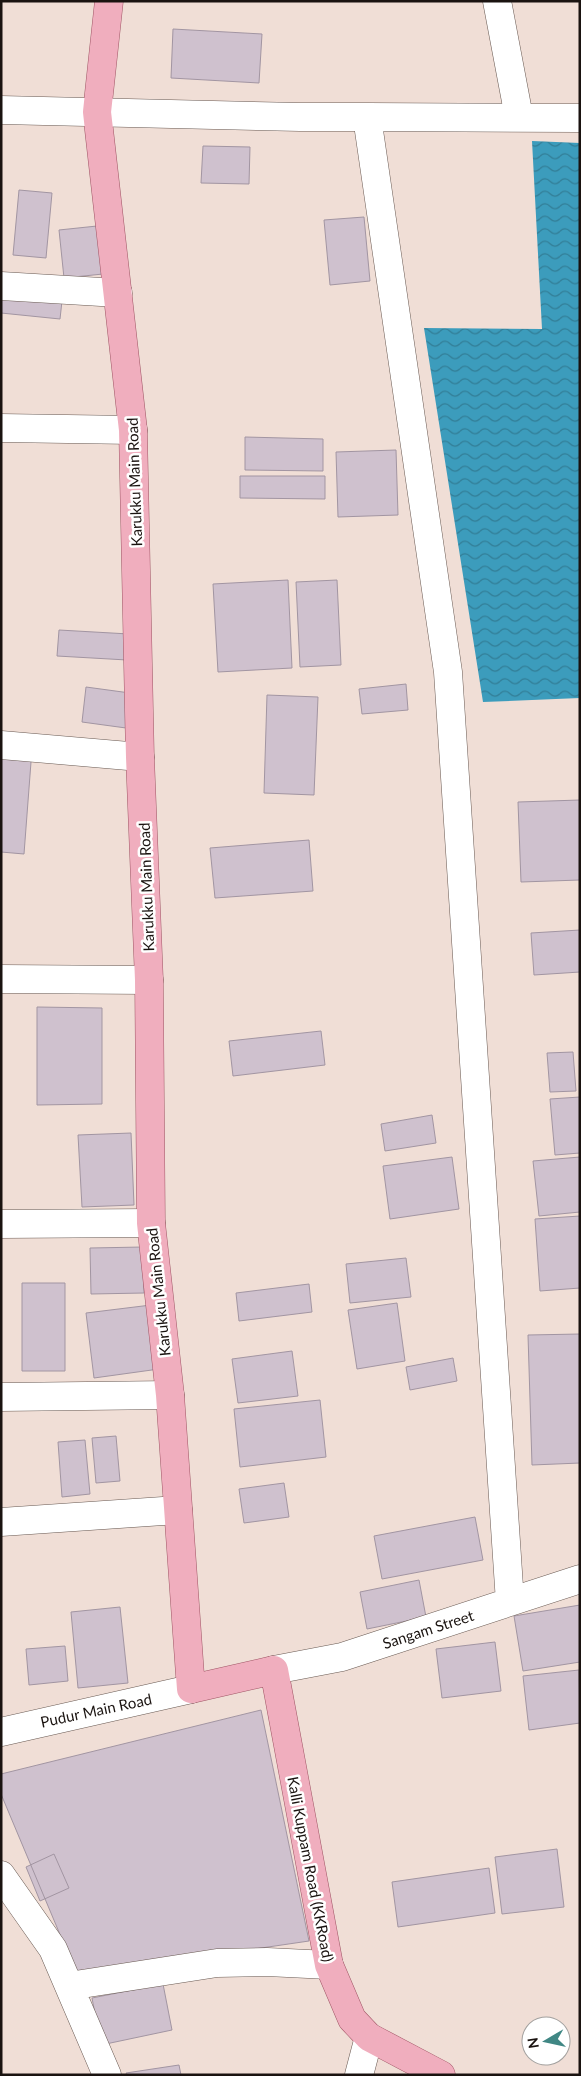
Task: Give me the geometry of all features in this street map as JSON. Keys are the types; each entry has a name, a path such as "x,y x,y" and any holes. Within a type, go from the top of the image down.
{"main road":[{"name":"Karukku Main Road","path":"109,1 97,112 133,430 140,757 149,980 151,1223 170,1395 191,1689"},
{"path":"191,1689 274,1670"},
{"name":"Kalli Kuppam Road (KKRoad)","path":"274,1670 329,1965 352,2019 369,2037 441,2075"}],"street":[{"path":"497,1 519,117"},
{"path":"1,110 300,117 580,118"},
{"path":"367,117 448,672 510,1602"},
{"path":"1,286 118,293"},
{"path":"1,428 133,430"},
{"path":"1,745 140,757"},
{"path":"1,979 149,980"},
{"path":"1,1224 151,1223"},
{"path":"1,1397 170,1395"},
{"path":"1,1522 178,1510"},
{"name":"Sangam Street","path":"274,1670 342,1657 580,1579"},
{"name":"Pudur Main Road","path":"1,1732 191,1689"},
{"path":"1,1875 53,1949 107,2075"},
{"path":"69,1986 217,1963 266,1962 329,1965"},
{"path":"359,2075 369,2037"}],"water":[{"path":"532,141 580,143 580,698 483,702 424,328 542,329"}],"building":[{"path":"173,29 262,34 259,83 171,78"},
{"path":"203,146 250,147 249,184 201,183"},
{"path":"19,190 52,193 46,258 13,255"},
{"path":"364,217 370,281 330,285 324,220"},
{"path":"97,226 103,274 64,278 59,230"},
{"path":"1,286 63,292 60,319 1,313"},
{"path":"245,437 323,439 323,471 245,470"},
{"path":"396,450 398,515 338,517 336,452"},
{"path":"240,476 325,476 325,499 240,498"},
{"path":"288,580 292,668 218,672 213,584"},
{"path":"337,580 341,665 300,667 296,582"},
{"path":"59,630 129,634 127,660 57,656"},
{"path":"406,684 408,710 362,714 359,689"},
{"path":"86,687 130,693 126,728 82,722"},
{"path":"267,695 318,697 314,795 264,793"},
{"path":"1,747 32,749 24,854 1,852"},
{"path":"580,800 580,880 521,882 518,802"},
{"path":"309,840 313,891 215,898 210,848"},
{"path":"580,930 580,972 534,975 531,933"},
{"path":"37,1007 102,1008 102,1104 37,1105"},
{"path":"321,1031 325,1065 233,1076 229,1041"},
{"path":"573,1052 576,1091 550,1092 547,1053"},
{"path":"580,1097 580,1153 555,1155 550,1099"},
{"path":"432,1115 436,1143 385,1151 381,1124"},
{"path":"131,1133 134,1205 82,1207 78,1135"},
{"path":"452,1157 459,1209 390,1219 383,1166"},
{"path":"580,1157 580,1212 539,1216 533,1161"},
{"path":"580,1216 580,1288 540,1291 535,1219"},
{"path":"143,1247 144,1293 91,1294 90,1248"},
{"path":"406,1258 411,1297 350,1303 346,1264"},
{"path":"22,1283 65,1283 65,1371 22,1371"},
{"path":"309,1284 312,1312 239,1321 236,1293"},
{"path":"397,1303 405,1361 357,1369 348,1310"},
{"path":"151,1305 159,1369 94,1378 86,1313"},
{"path":"580,1334 580,1463 532,1465 528,1335"},
{"path":"292,1351 298,1396 238,1403 232,1359"},
{"path":"453,1358 457,1381 410,1390 406,1367"},
{"path":"320,1400 326,1457 240,1467 234,1409"},
{"path":"116,1436 120,1481 96,1483 92,1438"},
{"path":"85,1440 90,1494 62,1497 58,1442"},
{"path":"284,1483 289,1517 244,1523 239,1489"},
{"path":"475,1517 483,1560 382,1579 374,1536"},
{"path":"419,1580 426,1617 367,1629 360,1592"},
{"path":"580,1605 580,1662 523,1671 514,1616"},
{"path":"120,1607 128,1683 78,1688 71,1612"},
{"path":"495,1642 501,1691 442,1698 436,1649"},
{"path":"65,1646 68,1681 29,1685 26,1649"},
{"path":"579,1670 580,1723 529,1730 523,1676"},
{"path":"261,1710 309,1941 77,1975 1,1794 1,1774"},
{"path":"557,1849 564,1907 502,1914 495,1857"},
{"path":"54,1854 69,1888 40,1901 26,1867"},
{"path":"489,1868 495,1913 398,1927 392,1882"},
{"path":"163,1984 172,2030 101,2045 92,1998"},
{"path":"179,2065 181,2075 127,2075 126,2073"}]}
